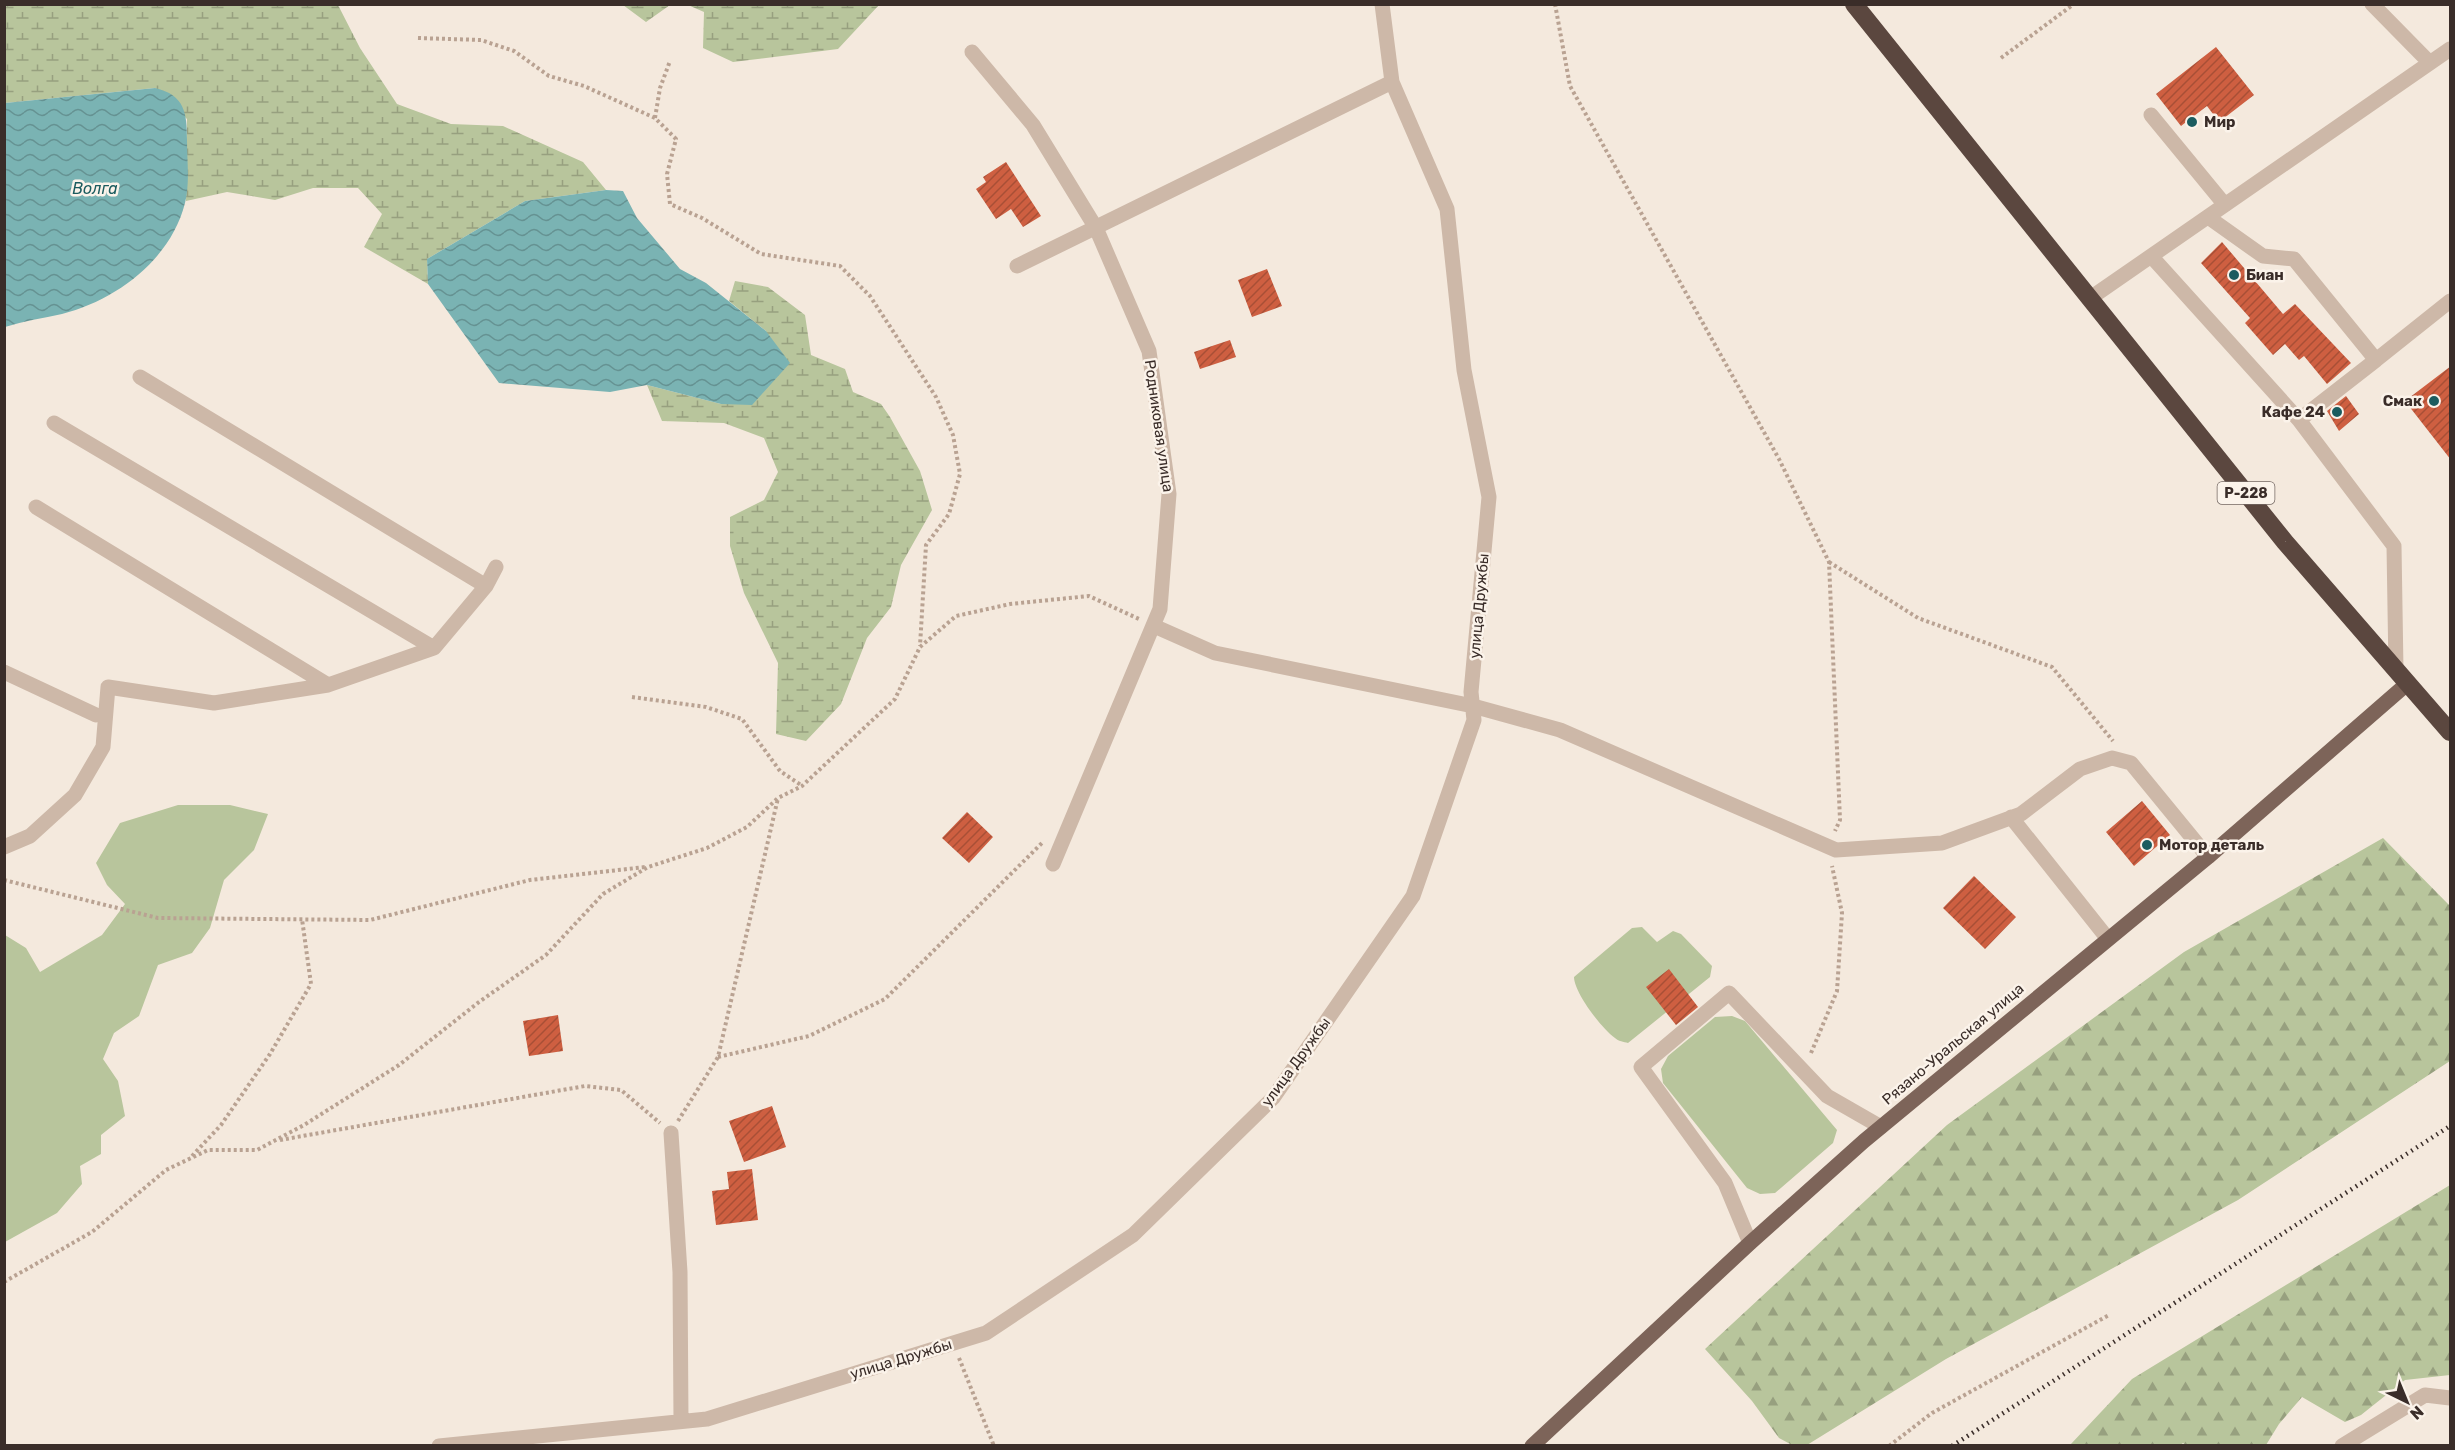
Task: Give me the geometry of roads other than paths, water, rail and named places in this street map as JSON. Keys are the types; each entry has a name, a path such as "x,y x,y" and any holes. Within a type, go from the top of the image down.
{"highway":[{"name":"Р-228","path":"1854,4 2285,542 2451,732"}],"main road":[{"name":"Рязано-Уральская улица","path":"1532,1446 1750,1243 1881,1127 2208,857 2402,677"}],"street":[{"name":"улица Дружбы","path":"439,1446 707,1419 986,1333 1133,1235 1273,1098 1413,896 1474,720 1471,692 1489,496 1464,370 1447,209 1392,82 1382,4"},
{"path":"2372,4 2430,63"},
{"path":"2089,299 2451,49"},
{"name":"Родниковая улица","path":"972,52 1033,125 1096,228 1149,351 1169,494 1160,609 1053,864"},
{"path":"1017,266 1392,82"},
{"path":"2151,115 2225,205"},
{"path":"2208,217 2263,256 2294,259 2376,360"},
{"path":"2151,256 2300,420 2394,546 2402,677"},
{"path":"2300,420 2451,301"},
{"path":"140,377 486,586"},
{"path":"54,423 434,648"},
{"path":"36,507 327,685"},
{"path":"4,847 30,836 75,795 103,747 108,687 214,703 327,685 434,648 486,586 496,567"},
{"path":"1154,626 1215,653 1473,706 1560,730 1836,850 1942,843 2021,814 2080,769 2112,758 2131,763 2208,857"},
{"path":"4,672 96,715"},
{"path":"2011,817 2108,939"},
{"path":"1750,1243 1725,1183 1641,1067 1729,993 1827,1096 1881,1127"},
{"path":"671,1133 680,1272 681,1421"},
{"path":"2342,1446 2425,1395 2451,1398"}],"water":[{"name":"Волга","path":"155,88 173,95 178,100 186,121 187,196 178,223 168,242 139,274 102,299 83,308 5,327 5,103"},
{"path":"606,190 623,191 637,218 680,269 706,283 766,331 790,363 752,405 721,404 647,385 610,392 499,383 428,284 427,259 525,201"}],"railway":[{"path":"1952,1446 2450,1126"}],"place":[{"name":"Мир","path":"2192,122"},
{"name":"Биан","path":"2234,275"},
{"name":"Смак","path":"2434,401"},
{"name":"Кафе 24","path":"2337,412"},
{"name":"Мотор деталь","path":"2147,845"}]}
